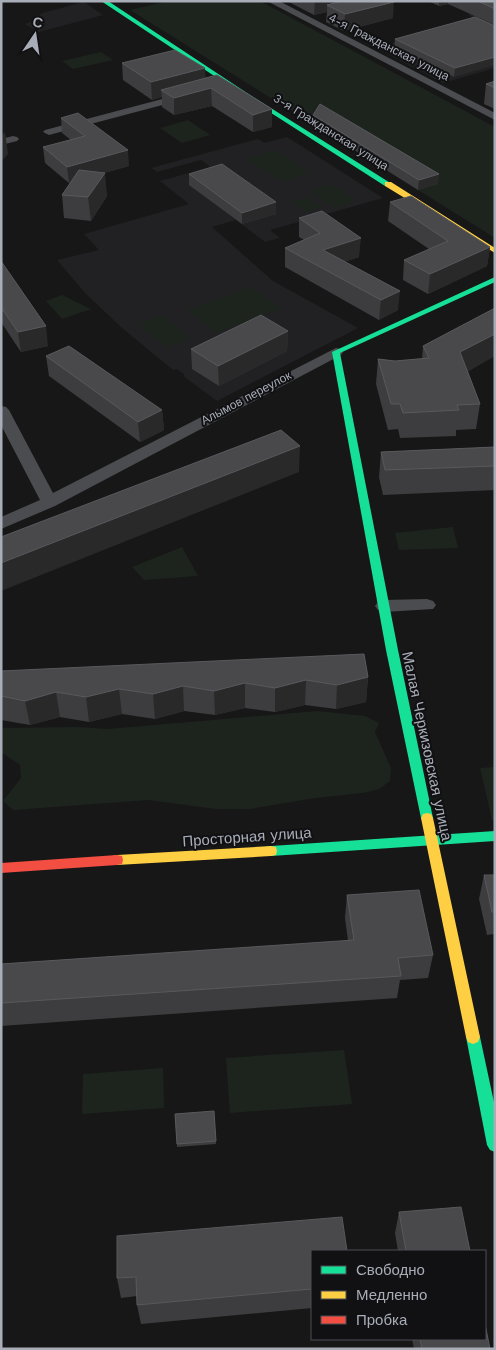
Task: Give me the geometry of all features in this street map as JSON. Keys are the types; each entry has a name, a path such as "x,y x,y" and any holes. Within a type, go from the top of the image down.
{"street":[{"name":"3-я Гражданская улица","path":"104,1 230,84 495,251"},
{"name":"4-я Гражданская улица","path":"271,1 495,117"},
{"path":"310,21 321,18"},
{"path":"216,87 230,84"},
{"path":"49,132 197,92"},
{"path":"1,142 14,139"},
{"name":"Алымов переулок","path":"1,524 49,502 336,352 495,279"},
{"name":"Малая Черкизовская улица","path":"336,352 384,606 495,1145"},
{"path":"1,410 49,502"},
{"path":"384,606 427,605"},
{"name":"Просторная улица","path":"1,868 495,836"}],"shaded area":[{"path":"168,1 260,1 495,127 495,238 130,10"},
{"path":"84,2 103,15 39,32 25,24 33,21 42,13"},
{"path":"495,8 495,68 443,83 377,48 446,27 476,21 468,14"},
{"path":"101,52 113,60 73,69 62,61"},
{"path":"188,120 210,135 182,143 160,128"},
{"path":"287,137 383,198 270,230 280,238 265,242 236,220 212,227 273,281 358,328 217,401 183,376 185,375 177,369 173,370 122,328 85,293 57,260 99,250 84,234 189,204 160,181 210,167 201,160 157,172 151,168 258,139 264,143"},
{"path":"277,150 310,173 280,181 247,158"},
{"path":"331,184 357,201 335,208 309,191"},
{"path":"308,197 323,207 306,212 291,202"},
{"path":"251,287 282,308 216,333 187,310"},
{"path":"62,295 91,309 62,319 46,301"},
{"path":"162,316 190,339 166,348 139,324"},
{"path":"453,527 458,548 399,550 395,533"},
{"path":"182,547 198,576 144,580 132,567"},
{"path":"317,711 365,716 379,723 375,732 391,768 390,781 379,789 363,793 315,798 250,809 216,809 148,800 13,810 3,801 21,778 20,765 1,752 1,728 78,727 108,729"},
{"path":"495,767 495,820 492,820 480,768"},
{"path":"344,1050 352,1104 230,1113 226,1058"},
{"path":"163,1068 164,1108 82,1114 83,1074"}],"building":[{"path":"342,1 394,2 345,14 327,5"},
{"path":"478,1 495,1 495,9"},
{"path":"475,17 495,26 495,57 455,68 395,39"},
{"path":"175,50 205,68 151,82 122,63"},
{"path":"217,75 272,109 253,115 211,88 174,98 161,90"},
{"path":"495,81 495,88 486,84"},
{"path":"320,104 439,174 419,180 313,115"},
{"path":"78,113 128,150 67,167 43,147 85,136 61,118"},
{"path":"222,164 276,202 242,213 189,174"},
{"path":"79,170 105,173 88,197 62,195"},
{"path":"411,196 490,247 430,274 404,260 448,241 390,202"},
{"path":"322,211 361,238 323,250 400,291 381,300 285,248 320,233 299,218"},
{"path":"1,261 46,326 18,332 1,307"},
{"path":"495,308 495,334 460,352 480,404 457,405 459,410 403,413 400,404 391,404 378,359 395,361 429,358 423,346"},
{"path":"261,315 288,331 218,366 191,349"},
{"path":"69,346 162,410 138,422 46,356"},
{"path":"281,430 300,446 1,563 1,537"},
{"path":"495,447 495,466 385,470 381,452"},
{"path":"364,654 368,677 337,685 306,680 275,688 245,683 214,691 183,686 153,694 119,689 86,697 56,692 25,701 1,696 1,671"},
{"path":"484,875 495,875 495,912 492,912"},
{"path":"419,890 433,955 398,958 401,976 1,1003 1,964 354,940 347,895"},
{"path":"214,1111 216,1141 177,1144 175,1114"},
{"path":"461,1207 470,1250 406,1250 399,1212"},
{"path":"342,1217 347,1250 311,1250 311,1289 137,1305 136,1277 117,1278 117,1236"},
{"path":"486,1329 490,1349 422,1349 420,1340 486,1340"}],"traffic: fast":[{"path":"104,1 245,94 388,184"},
{"path":"427,818 392,650 336,352 495,279"},
{"path":"271,851 495,836"},
{"path":"473,1037 495,1145"}],"traffic: slow":[{"path":"388,184 495,251"},
{"path":"427,818 473,1037"},
{"path":"117,860 271,851"}],"traffic: jam":[{"path":"1,868 117,860"}]}
